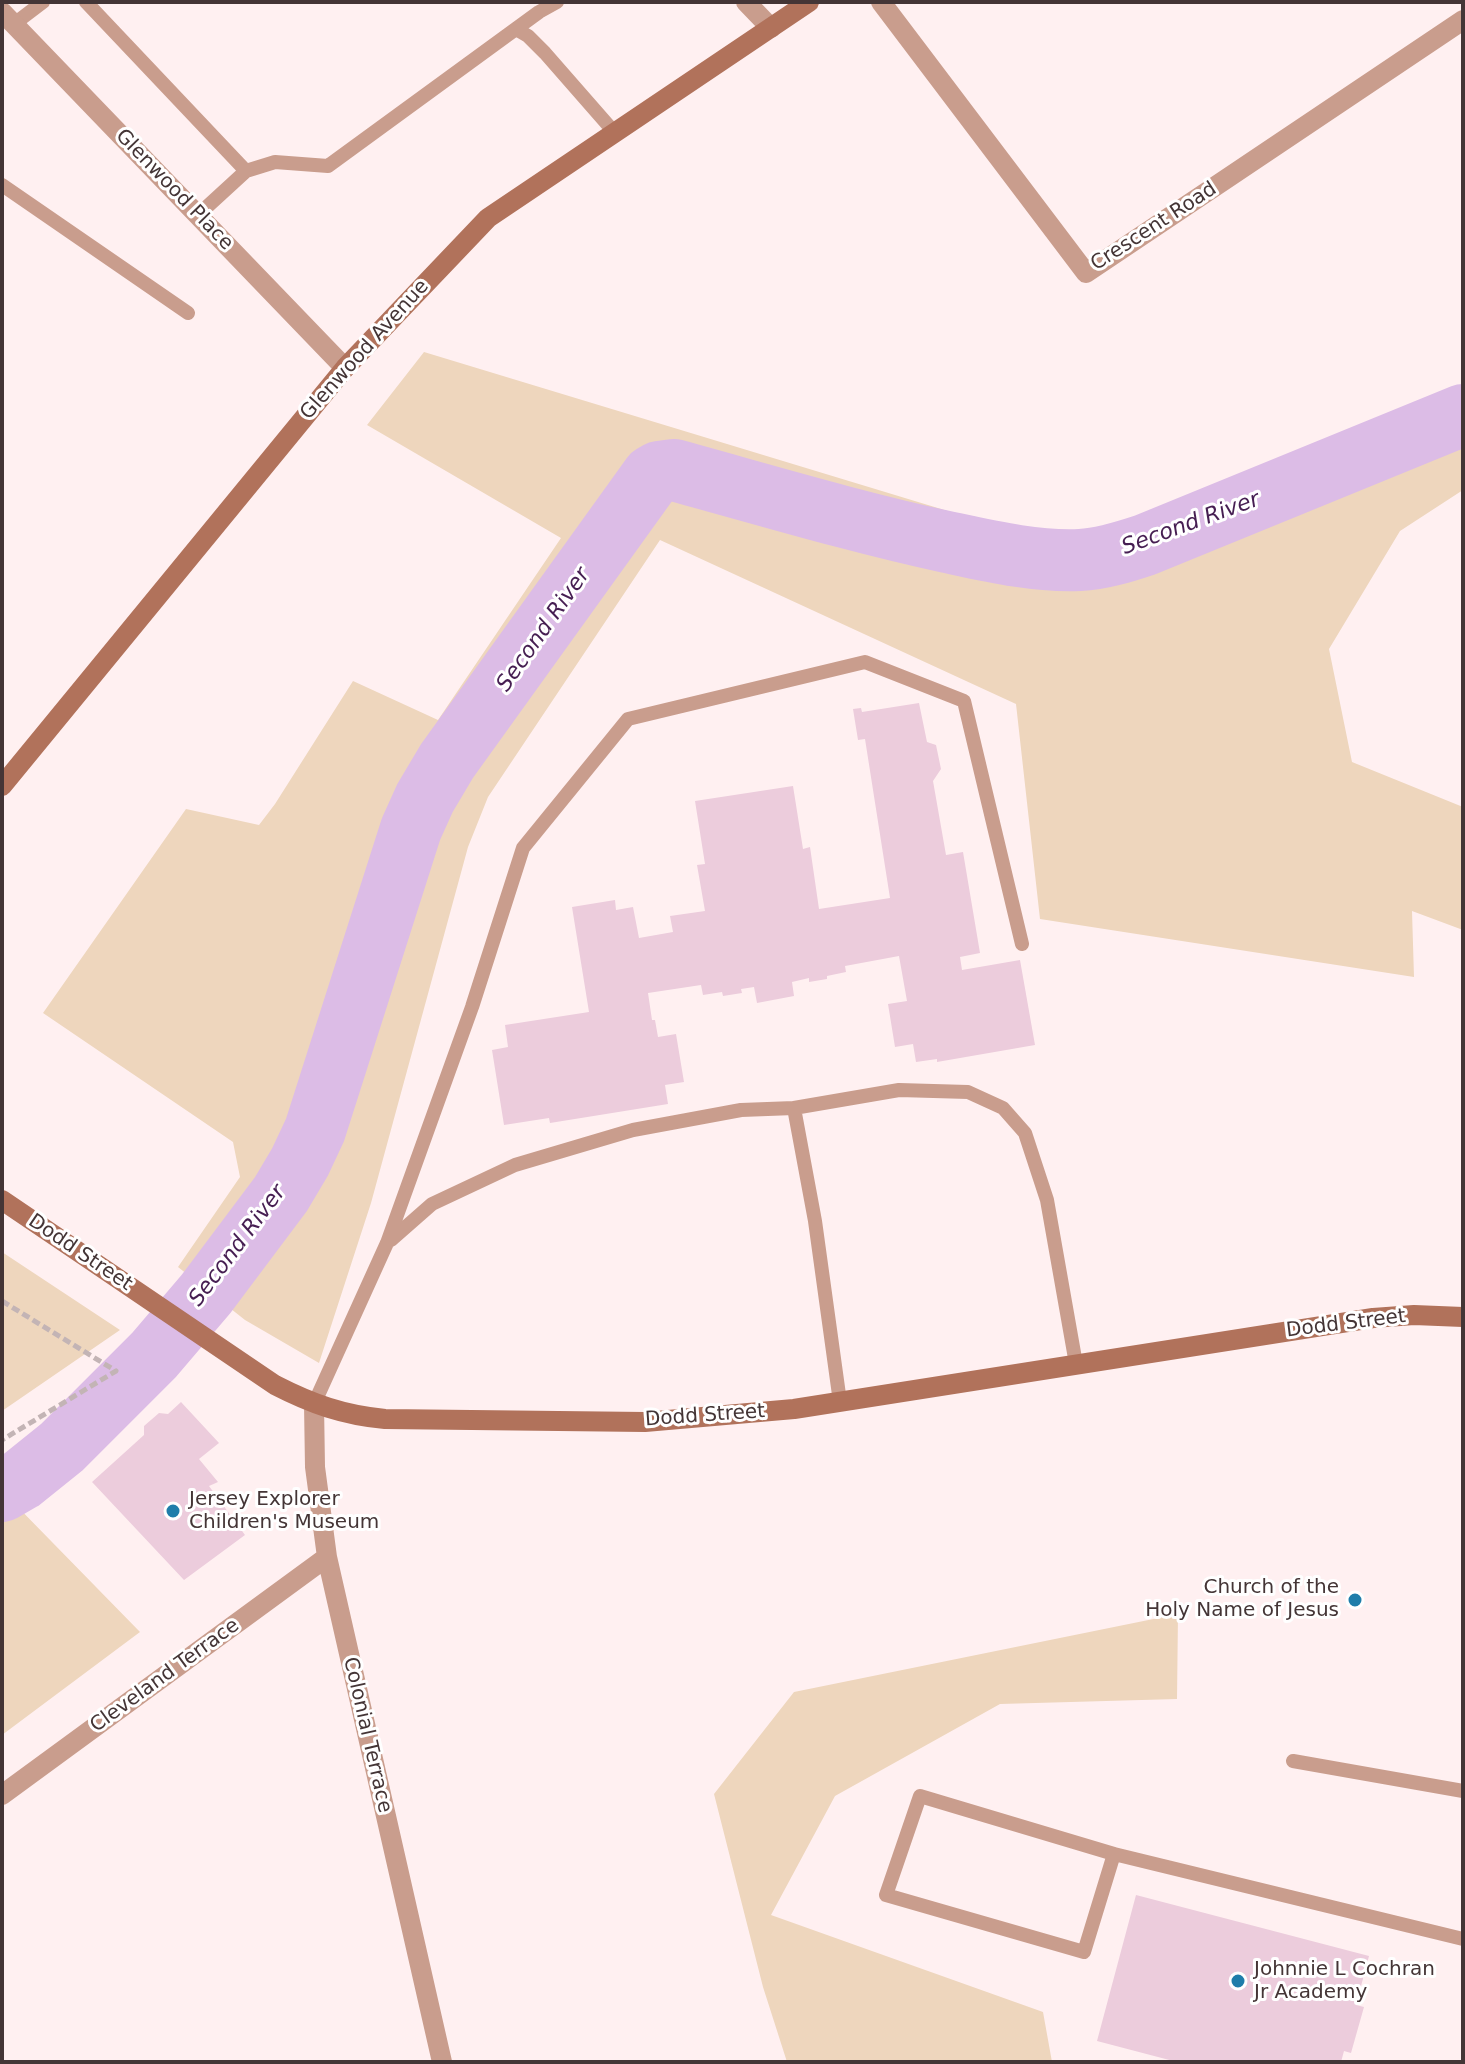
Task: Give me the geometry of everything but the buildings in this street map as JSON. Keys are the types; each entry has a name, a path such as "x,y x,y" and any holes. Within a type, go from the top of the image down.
{"street":[{"path":"746,2 771,28"},
{"name":"Glenwood Avenue","path":"2,786 345,368 488,218 809,2"},
{"name":"Crescent Road","path":"881,2 1086,273 1463,20"},
{"name":"Glenwood Place","path":"8,18 345,368"},
{"name":"Dodd Street","path":"2,1200 275,1385 314,1404 356,1417 645,1422 794,1409 1373,1318 1414,1315 1463,1317"},
{"name":"Colonial Terrace","path":"314,1404 315,1467 327,1557 442,2062"},
{"name":"Cleveland Terrace","path":"2,1795 327,1557"}],"lane":[{"path":"8,18 43,2"},
{"path":"86,2 246,171"},
{"path":"198,215 246,171 275,162 328,166 557,2"},
{"path":"516,29 545,53 615,133"},
{"path":"2,185 188,313"},
{"path":"314,1404 387,1243 472,1007 523,848 628,719 865,662 964,701 1022,944"},
{"path":"387,1243 432,1204 515,1165 633,1130 741,1110 794,1108 899,1090 968,1092 1003,1108 1025,1133 1047,1200 1076,1364"},
{"path":"794,1108 815,1221 840,1402"},
{"path":"1293,1761 1463,1791"},
{"path":"1114,1854 1084,1952 886,1895 920,1796 1114,1854 1463,1939"}],"path":[{"path":"2,1301 116,1371 2,1440"}],"shaded area":[{"path":"424,352 1063,546 1463,400 1463,490 1400,531 1329,649 1352,762 1463,807 1463,930 1412,911 1414,977 1040,919 1016,704 660,540 488,797 468,847 371,1203 319,1363 245,1320 178,1267 240,1177 233,1142 43,1013 186,809 259,825 353,681 438,720 561,538 367,425"},
{"path":"2,1252 120,1330 2,1411"},
{"path":"8,1497 140,1632 2,1735 2,1499"},
{"path":"1178,1614 1177,1699 1000,1704 835,1796 771,1915 1043,2012 1052,2062 787,2062 763,1987 714,1794 794,1692"}],"waterway":[{"name":"Second River","path":"2,1491 62,1447 154,1355 206,1294 281,1194 315,1130 411,829 425,798 447,761 652,476 674,470 947,542 1030,558 1080,560 1105,557 1145,545 1463,415"}],"place":[{"name":"Jersey Explorer Children's Museum","path":"173,1511"},
{"name":"Church of the Holy Name of Jesus","path":"1355,1600"},
{"name":"Johnnie L Cochran Jr Academy","path":"1238,1981"}]}
